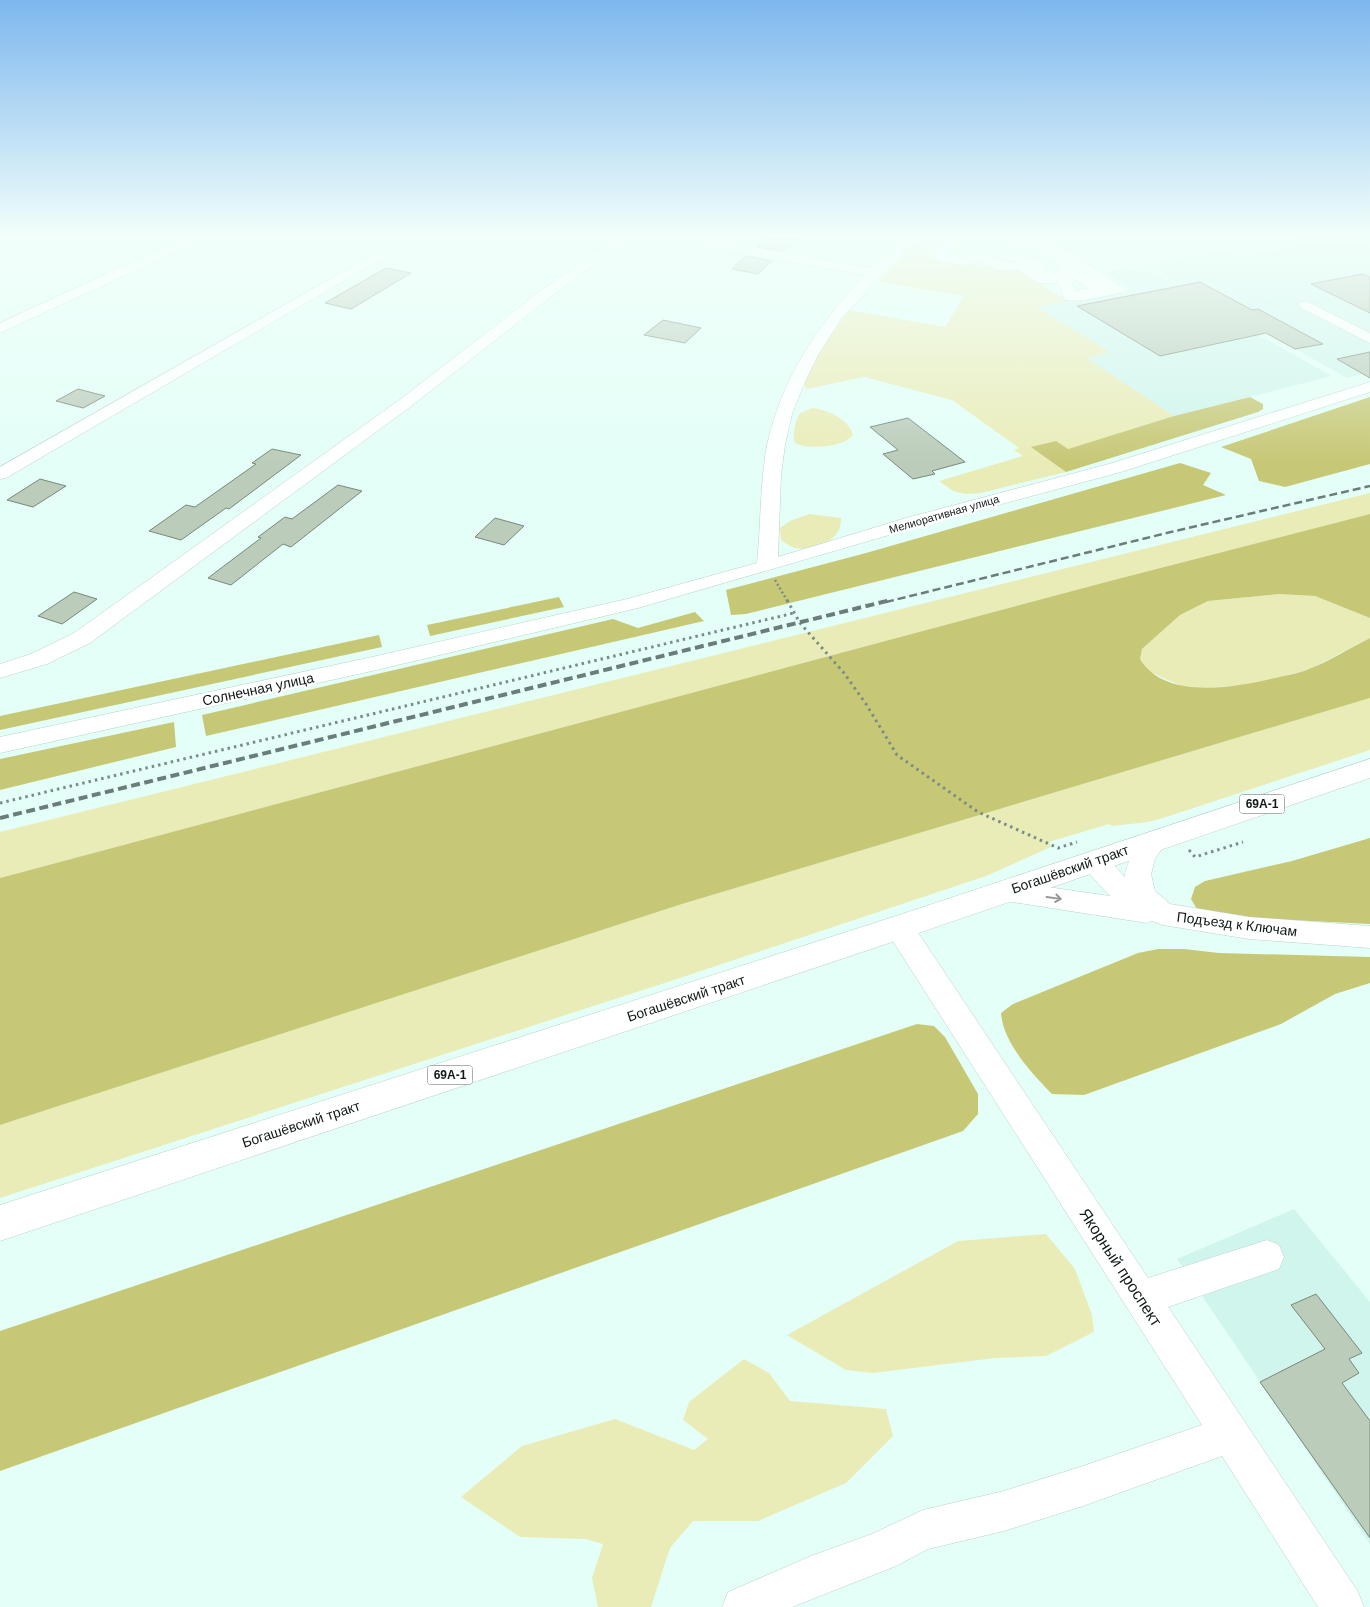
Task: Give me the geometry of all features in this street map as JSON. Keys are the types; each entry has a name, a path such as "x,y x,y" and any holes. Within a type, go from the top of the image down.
{"main road":[{"name":"Богашёвский тракт","path":"0,1223 899,927 1370,768"}],"street":[{"path":"0,329 34,313"},
{"path":"0,474 280,313"},
{"path":"0,671 39,659 82,638 404,404 521,313"},
{"path":"767,566 776,443 792,395 809,358 828,327 840,313"},
{"path":"1322,313 1370,338"},
{"name":"Мелиоративная улица","path":"516,631 631,604 913,522 1115,468 1370,387"},
{"name":"Солнечная улица","path":"0,745 516,631"},
{"path":"1154,841 1143,858 1138,874 1143,896 1162,914"},
{"name":"Подъезд к Ключам","path":"1093,861 1132,901 1162,914 1249,928 1370,937"},
{"path":"1006,891 1162,914"},
{"name":"Якорный проспект","path":"899,927 1343,1607"},
{"path":"1141,1298 1267,1257"},
{"path":"743,1607 812,1577 881,1551 923,1530 1004,1511 1083,1486 1230,1434"}],"path":[{"path":"767,566 800,624 823,647 844,673 866,704 897,755 978,812 1058,848"},
{"path":"0,803 794,613"},
{"path":"1186,847 1195,857 1243,842"}],"shaded area":[{"path":"1046,313 1219,313 1332,376 1174,416 1085,358 1109,352"},
{"path":"1231,313 1370,313 1370,372 1347,378"},
{"path":"1250,397 1263,404 1263,409 1066,472 1031,447 1056,441 1068,449 1174,416"},
{"path":"1370,397 1370,464 1285,487 1259,481 1251,459 1221,447"},
{"path":"1180,463 1211,473 1203,485 1226,495 746,614 731,615 726,590 866,553"},
{"path":"1370,514 1370,618 1315,596 1279,594 1208,601 1180,615 1142,649 1140,659 1151,672 1166,681 1183,686 1202,688 1222,687 1241,685 1305,671 1370,638 1370,698 682,904 0,1125 0,878 1106,582"},
{"path":"559,597 564,607 430,636 427,625"},
{"path":"695,612 704,621 206,736 202,715 613,619 638,628"},
{"path":"379,635 382,647 0,730 0,716"},
{"path":"174,722 176,747 0,790 0,759"},
{"path":"1370,838 1370,924 1233,917 1198,911 1191,899 1195,887 1205,881 1292,861"},
{"path":"1158,949 1184,949 1219,953 1370,957 1370,983 1335,994 1281,1024 1084,1095 1052,1094 1035,1077 1012,1046 1003,1024 1001,1013 1013,1004 1138,953"},
{"path":"917,1024 934,1026 945,1037 978,1094 978,1114 963,1131 0,1471 0,1331"},
{"path":"1294,1209 1370,1302 1370,1544 1177,1259"}],"green space":[{"path":"847,313 866,313 945,327 954,313 1046,313 1110,352 1086,358 1174,416 1068,449 1032,447 1066,472 981,493 966,494 953,491 939,481 1023,456 1014,450 1019,448 952,400 864,377 806,389 804,382 823,341 831,335"},
{"path":"813,408 837,416 850,428 853,434 843,442 826,446 817,447 795,443 794,428 800,413"},
{"path":"1370,493 1370,514 1106,582 0,878 0,832"},
{"path":"809,514 841,518 837,533 826,543 803,549 795,548 781,540 780,528 790,521"},
{"path":"1279,594 1315,596 1370,618 1370,638 1308,670 1246,685 1204,688 1181,686 1148,671 1140,659 1142,649 1180,615 1208,601"},
{"path":"1370,698 1370,750 1163,818 1148,822 1112,826 1109,824 1049,842 1051,847 986,876 680,978 0,1198 0,1125 682,904"},
{"path":"1046,1234 1075,1269 1092,1315 1094,1332 1046,1356 995,1358 873,1373 846,1370 787,1335 958,1241"},
{"path":"744,1359 769,1373 790,1401 886,1409 893,1436 846,1483 758,1521 693,1521 670,1548 651,1607 598,1607 592,1578 603,1544 585,1539 520,1537 461,1497 522,1446 615,1419 694,1450 708,1439 683,1420 689,1402"}],"building":[{"path":"1089,313 1265,313 1323,344 1295,349 1266,333 1160,356"},
{"path":"663,320 701,328 685,343 644,335"},
{"path":"1370,352 1370,378 1337,359"},
{"path":"78,389 105,396 83,408 56,401"},
{"path":"908,418 965,462 932,471 935,474 913,479 883,454 898,450 870,427"},
{"path":"272,449 301,455 229,509 226,508 181,540 149,531 186,505 195,507 256,464 252,463"},
{"path":"40,479 66,486 33,507 7,500"},
{"path":"338,485 362,491 291,547 283,544 231,585 208,578 261,538 258,537 285,517 292,519"},
{"path":"495,518 524,526 504,545 475,537"},
{"path":"74,592 97,599 62,624 38,616"},
{"path":"1316,1294 1362,1353 1349,1359 1359,1373 1342,1383 1370,1421 1370,1538 1260,1382 1325,1349 1291,1305"}],"railway":[{"path":"886,602 1175,531 1370,486"},
{"path":"0,818 891,600"}]}
